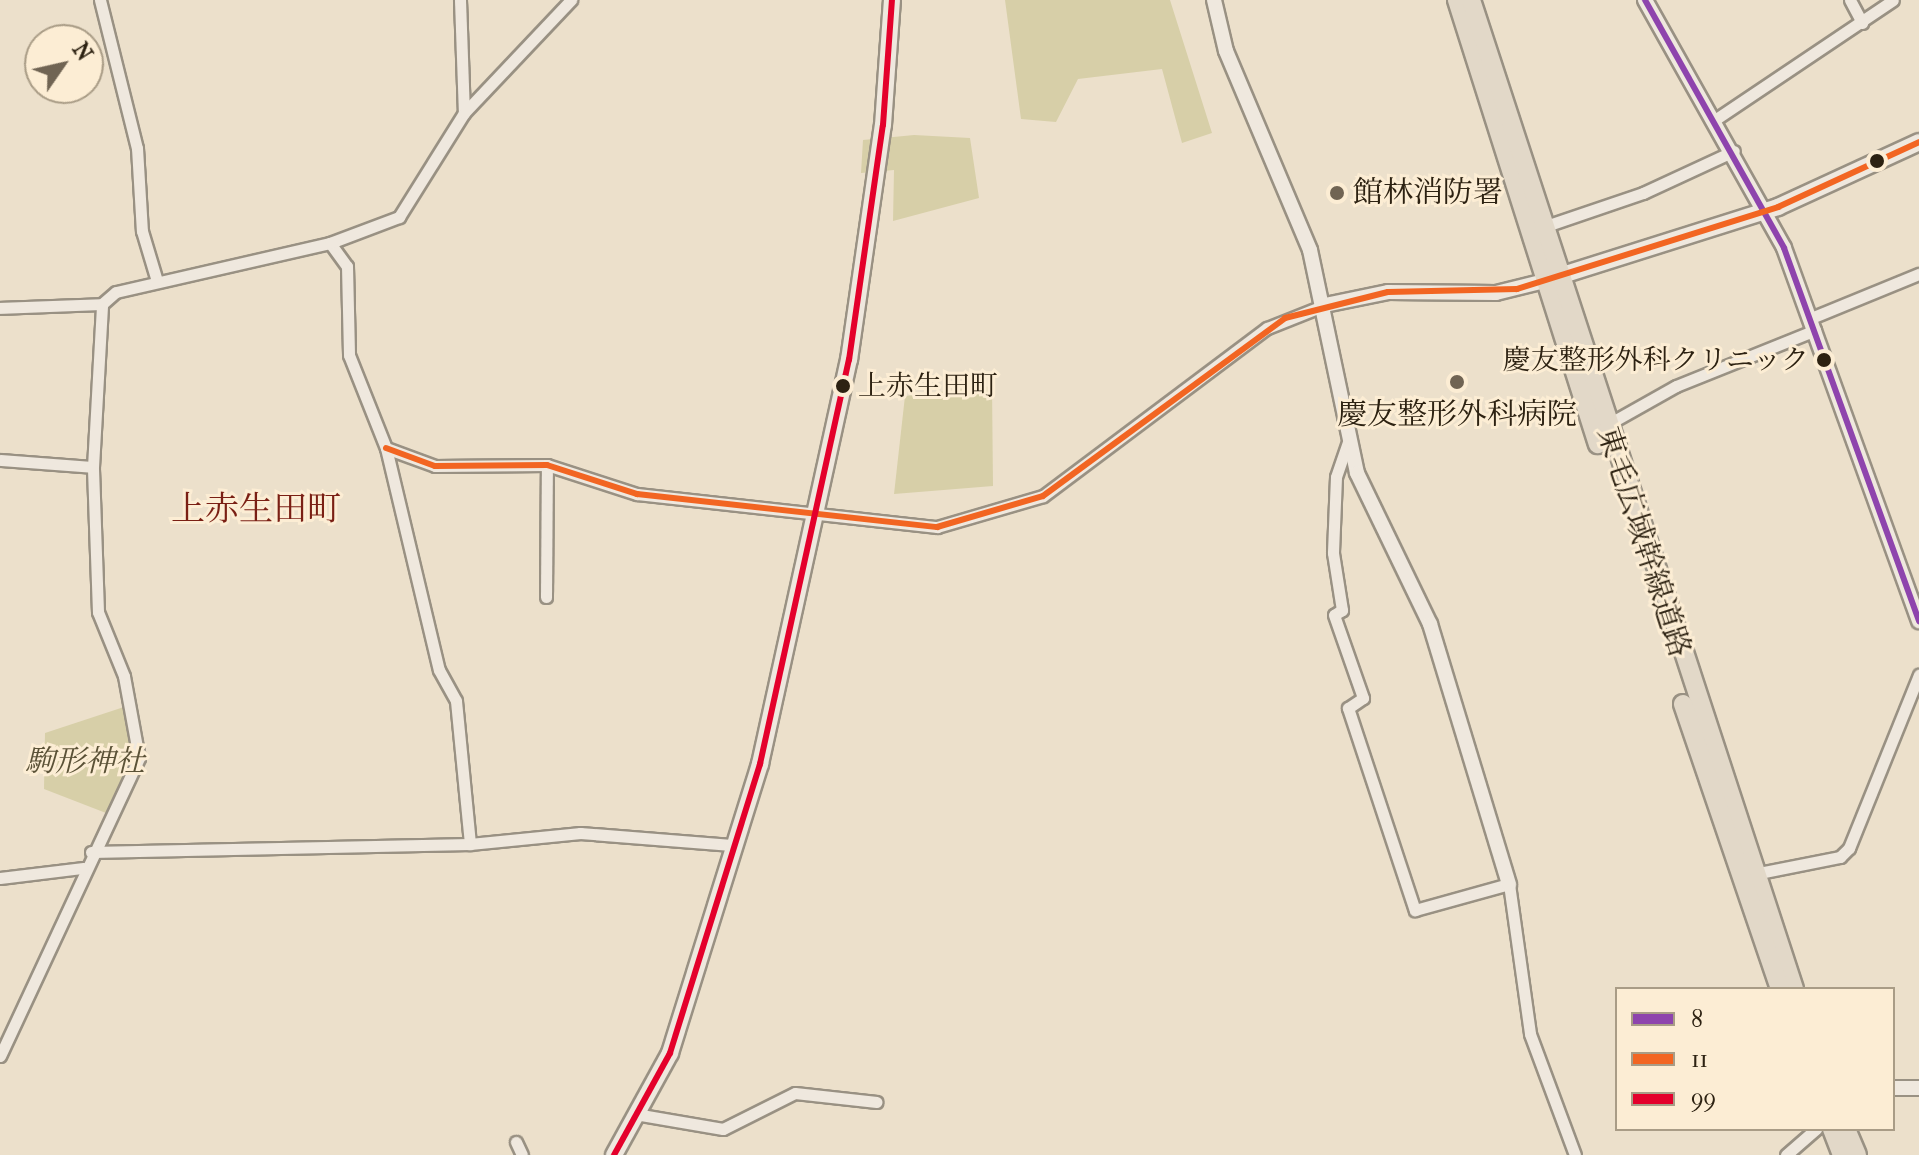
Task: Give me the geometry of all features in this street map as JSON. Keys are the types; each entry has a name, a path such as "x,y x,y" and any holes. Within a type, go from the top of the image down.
{"highway":[{"name":"東毛広域幹線道路","path":"1457,0 1552,279 1745,876 1793,987"},
{"name":"東毛広域幹線道路","path":"1471,0 1543,227 1552,279 1605,426 1779,987"},
{"path":"1833,1131 1842,1155"},
{"path":"1847,1131 1857,1155"}],"main road":[{"path":"616,1154 641,1115 670,1053 732,845 760,764 818,517 881,141 892,0"},
{"path":"1552,279 1765,212 1919,142"}],"street":[{"path":"100,0 137,148 142,231 157,281"},
{"path":"460,0 464,113"},
{"path":"0,308 102,304 116,292 330,243 399,217 464,113 571,0"},
{"path":"1214,0 1226,51 1299,219 1325,305 1349,439 1365,495 1430,624 1509,884 1530,1034 1575,1155"},
{"path":"1645,0 1716,119 1765,212 1813,324 1919,621"},
{"path":"1850,0 1862,23"},
{"path":"1716,119 1893,0"},
{"path":"1543,227 1734,151"},
{"path":"330,243 347,266 349,355 386,448 439,670 456,701 470,844"},
{"path":"1605,426 1676,386 1919,274"},
{"path":"386,448 454,469 547,465 637,494 818,517 937,527 1013,509 1073,476 1267,328 1325,305 1388,292 1469,295 1552,279"},
{"path":"0,1056 83,868 139,758 124,676 98,612 93,467 102,304"},
{"path":"1349,439 1336,477 1333,553 1342,610 1334,615 1363,698 1348,708 1415,910 1509,884"},
{"path":"0,460 93,467"},
{"path":"546,597 547,465"},
{"path":"1745,876 1840,857 1849,848 1919,675"},
{"path":"91,852 470,844 580,833 732,845"},
{"path":"0,878 83,868"},
{"path":"1895,1088 1919,1088"},
{"path":"641,1115 723,1129 795,1093 877,1102"},
{"path":"1786,1155 1814,1131"},
{"path":"516,1142 522,1155"}],"green space":[{"path":"1005,0 1170,0 1212,133 1182,143 1162,69 1078,79 1056,122 1021,119"},
{"path":"914,135 970,138 979,198 893,221 894,170 861,173 863,140"},
{"path":"992,386 993,486 894,494 905,396"},
{"name":"駒形神社","path":"130,705 133,757 106,813 44,789 45,733"}],"transit line":[{"name":"99","path":"614,1155 670,1053 760,764 849,360 883,125 892,0"},
{"name":"8","path":"1645,0 1784,248 1919,621"},
{"name":"11","path":"386,448 435,466 547,465 637,494 937,527 1043,496 1285,318 1388,292 1517,289 1778,207 1919,142"}],"place":[{"name":"館林消防署","path":"1337,193"},
{"name":"慶友整形外科クリニック","path":"1824,360"},
{"name":"慶友整形外科病院","path":"1457,382"},
{"name":"上赤生田町","path":"843,386"}],"district":[{"name":"上赤生田町","path":"256,510"}]}
